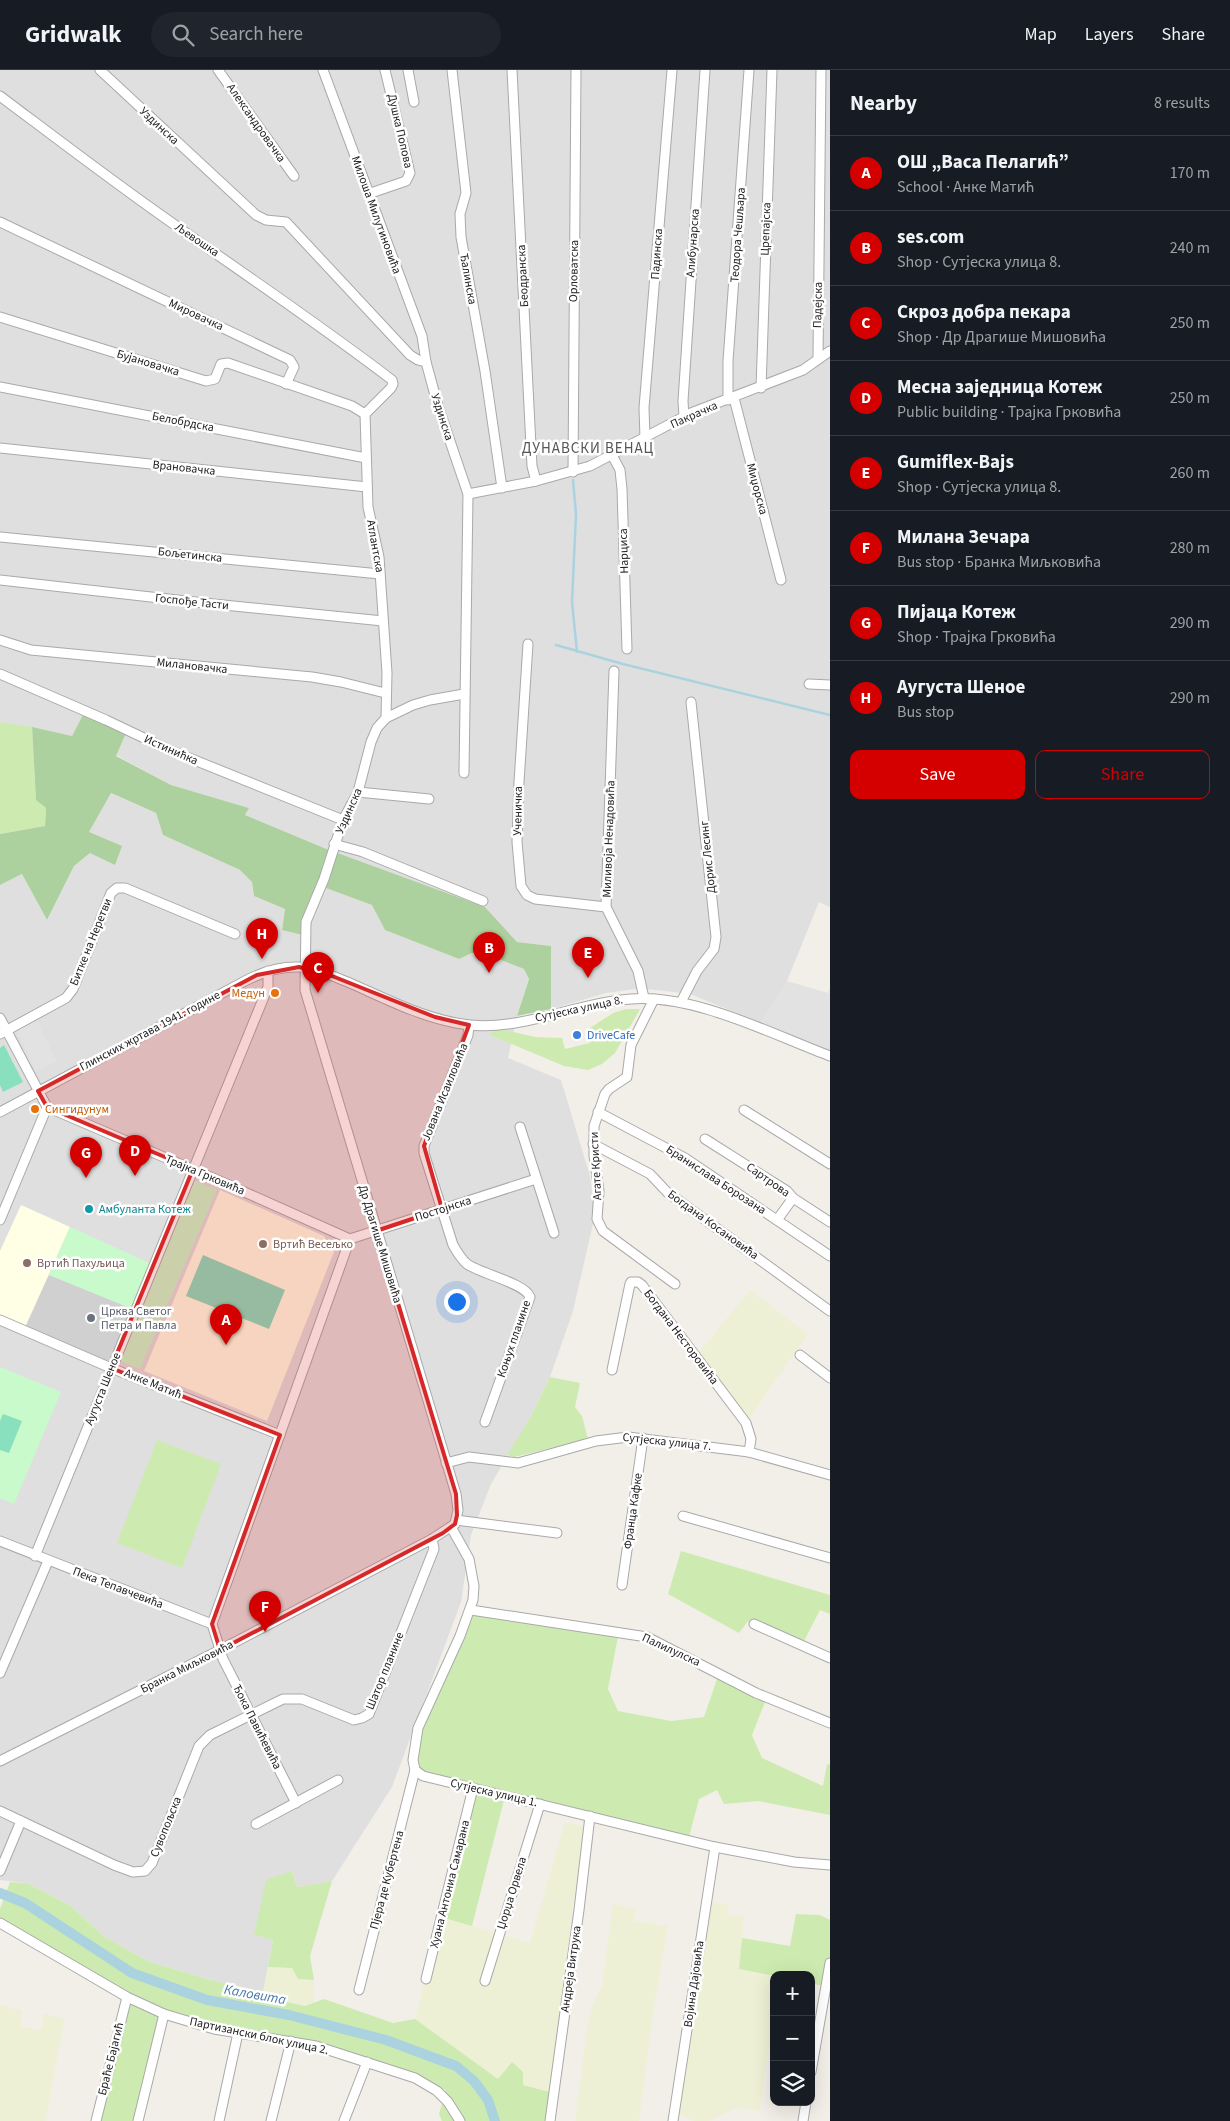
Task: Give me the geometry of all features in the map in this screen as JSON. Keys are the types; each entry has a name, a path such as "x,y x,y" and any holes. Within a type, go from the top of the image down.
{"street":[{"name":"Уздинска","path":"100,70 256,215 266,220 286,222 410,355 426,362 438,406 468,494 464,773"},
{"name":"Александровачка","path":"218,70 294,176"},
{"name":"Милоша Милутиновића","path":"323,70 422,336 426,362"},
{"name":"Душка Попова","path":"368,194 406,181 410,173 385,70"},
{"path":"408,70 414,102"},
{"name":"Ђалинска","path":"452,70 466,193 460,214 461,237 485,371 502,488"},
{"name":"Беодранска","path":"512,70 532,466 536,481"},
{"name":"Орловатска","path":"573,472 576,70"},
{"name":"Падинска","path":"645,438 644,408 672,70"},
{"name":"Алибунарска","path":"684,417 683,401 705,70"},
{"name":"Теодора Чешљара","path":"731,399 728,361 749,70"},
{"name":"Црепајска","path":"761,388 772,70"},
{"name":"Падејска","path":"818,359 821,70"},
{"name":"Љевошка","path":"0,96 144,203 348,346 392,380 393,384 365,414"},
{"name":"Мировачка","path":"0,222 290,360 294,367 286,384"},
{"name":"Бујановачка","path":"0,317 206,381 215,379 221,364 224,362 286,384"},
{"name":"Пакрачка","path":"468,494 573,472 612,455 684,417 803,370 830,351"},
{"path":"286,384 352,406 365,414"},
{"name":"Белобрдска","path":"0,386 366,458"},
{"name":"Миџорска","path":"731,399 781,580"},
{"name":"Атлантска","path":"365,414 367,487 370,520 376,537 380,574 387,673 385,693 386,718"},
{"name":"Врановачка","path":"0,448 367,487"},
{"name":"Нарциса","path":"612,455 620,470 622,489 627,649"},
{"name":"Бољетинска","path":"0,537 380,574"},
{"name":"Госпође Тасти","path":"0,580 383,621"},
{"name":"Милановачка","path":"0,640 31,650 312,677 385,693"},
{"name":"Ученичка","path":"528,644 518,790 517,842 521,886 530,898 606,907"},
{"name":"Миливоја Ненадовића","path":"614,672 606,907 638,971 649,999"},
{"name":"Истинићка","path":"0,674 167,749 343,820"},
{"path":"809,684 830,685"},
{"path":"386,718 398,711 430,700 464,694"},
{"name":"Дорис Лесинг","path":"681,1002 697,971 714,949 716,937 691,702"},
{"name":"Уздинска","path":"306,968 306,922 324,879 343,820 358,792 373,736 386,718"},
{"path":"358,792 429,799"},
{"name":"Уздинска","path":"334,844 364,852 482,901"},
{"name":"Битке на Неретви","path":"4,1032 66,998 73,989 111,893 117,888 125,888 235,934"},
{"name":"Глинских жртава 1941. године","path":"0,1112 268,971 286,968 306,968"},
{"name":"Јована Исаиловића","path":"306,968 327,974 426,1014 454,1023 469,1025 468,1036 424,1146 442,1209"},
{"name":"Др Драгише Мишовића","path":"306,968 306,999 456,1494 458,1510 454,1524"},
{"name":"Аугуста Шеное","path":"36,1556 111,1368 268,987 268,971"},
{"name":"Сутјеска улица 8.","path":"469,1025 525,1021 591,1004 649,999 681,1002 713,1012 830,1056"},
{"name":"Агате Кристи","path":"649,999 631,1044 627,1077 609,1089 598,1112 594,1126 593,1144 598,1182 598,1220 600,1228 675,1284"},
{"path":"0,1018 4,1032 47,1107 0,1220"},
{"name":"Трајка Грковића","path":"47,1107 350,1239"},
{"path":"744,1110 830,1164"},
{"name":"Бранислава Борозана","path":"598,1112 676,1152 830,1256"},
{"path":"520,1128 554,1233"},
{"name":"Сартрова","path":"706,1139 787,1191 793,1198 830,1222"},
{"name":"Богдана Косановића","path":"593,1144 650,1174 666,1192 830,1311"},
{"name":"Постојнска","path":"350,1239 536,1179"},
{"path":"777,1220 793,1198"},
{"name":"Коњух планине","path":"442,1209 454,1245 461,1258 473,1268 524,1290 530,1297 485,1422"},
{"path":"220,1650 212,1624 350,1239"},
{"name":"Богдана Несторовића","path":"612,1370 630,1284 631,1282 638,1282 746,1423 751,1439 749,1452"},
{"name":"Анке Матић","path":"0,1320 111,1368 280,1435"},
{"path":"800,1355 830,1378"},
{"name":"Сутјеска улица 7.","path":"446,1463 470,1457 518,1463 596,1441 617,1438 643,1438 749,1452 830,1474"},
{"name":"Франца Кафке","path":"622,1585 643,1438"},
{"path":"683,1516 830,1558"},
{"path":"415,1770 413,1760 418,1728 471,1610 474,1586 469,1559 454,1524 557,1533"},
{"name":"Бранка Миљковића","path":"0,1760 220,1650 432,1539 454,1524"},
{"name":"Шатор планине","path":"251,1714 277,1701 294,1698 354,1720 369,1714 434,1549 432,1539"},
{"name":"Пека Тепавчевића","path":"0,1541 212,1624"},
{"path":"0,1673 48,1561"},
{"name":"Палилулска","path":"471,1610 646,1637 756,1692 830,1723"},
{"path":"754,1624 830,1658"},
{"name":"Ђока Павићевића","path":"220,1650 296,1803"},
{"name":"Сувопољска","path":"0,1811 114,1864 133,1872 142,1873 152,1863 199,1746 210,1735 251,1714"},
{"name":"Сутјеска улица 1.","path":"415,1770 423,1776 714,1848 794,1862 830,1865"},
{"name":"Пјера де Кубертена","path":"359,1990 415,1770"},
{"path":"256,1824 338,1780"},
{"name":"Хуана Антониа Самарана","path":"426,1979 474,1788"},
{"name":"Џорџа Орвела","path":"485,1982 540,1804"},
{"name":"Андреја Витрука","path":"550,2121 580,1910 590,1816"},
{"path":"0,1871 21,1821"},
{"name":"Војина Дајовића","path":"674,2121 714,1848"},
{"name":"Партизански блок улица 2.","path":"0,1923 127,1997 164,2014 214,2028 291,2041 367,2062 414,2078 437,2091 448,2102 460,2121"},
{"path":"813,2061 830,1964"},
{"name":"Браће Бајагић","path":"96,2121 127,1997"},
{"path":"138,2121 164,2014"},
{"path":"219,2121 238,2033"},
{"path":"271,2121 291,2041"},
{"path":"344,2121 367,2062"},
{"path":"803,2121 805,2106"}],"highlighted area":[{"path":"299,967 327,974 435,1017 469,1025 424,1146 442,1209 376,1231 456,1494 457,1515 455,1524 443,1533 220,1650 212,1624 280,1435 111,1368 193,1169 47,1107 38,1091 257,975"}],"shaded area":[{"path":"0,70 830,70 830,907 819,902 787,981 761,1023 690,994 657,990 636,989 606,993 551,1009 551,946 517,942 485,907 324,848 245,815 249,808 171,785 116,755 126,733 84,715 72,736 0,722"},
{"path":"110,793 156,813 163,835 240,870 252,882 254,896 285,909 282,930 318,884 373,905 385,930 459,959 472,953 483,953 524,969 529,978 517,1016 508,1058 561,1080 590,1176 595,1215 573,1311 550,1377 530,1418 491,1484 471,1535 461,1602 392,1787 332,1881 297,1887 292,1871 254,1935 273,1940 263,1992 211,1980 150,1962 103,1936 71,1906 27,1883 0,1880 0,885 22,874 47,920 74,866 90,853 89,832"},
{"path":"787,981 828,993 830,988 830,1052 761,1023"},
{"path":"37,1021 57,1061 36,1071 16,1030"},
{"path":"220,1190 324,1236 334,1252 267,1421 144,1371"},
{"name":"Вртић Пахуљица","path":"21,1205 70,1227 24,1330 0,1320 0,1251"},
{"path":"49,1275 135,1310 111,1368 24,1330"},
{"path":"750,1290 808,1334 746,1423 696,1356"},
{"path":"565,1822 589,1827 573,1906 553,2093 498,2079 415,2019 441,1917 530,1943"},
{"path":"712,1902 728,1904 727,1915 744,1917 739,1969 770,1975 770,2044 759,2111 737,2107 709,2121 694,2121 679,2114"},
{"path":"613,1904 636,1909 634,1921 668,1926 655,2000 639,2121 575,2121 586,2035 591,2008 602,1985"},
{"path":"268,1967 292,1968 298,1979 314,1980 314,2003 305,2006 262,1997"},
{"path":"0,2005 21,2010 21,2027 42,2030 43,2013 64,2019 46,2121 0,2121"}],"green space":[{"path":"83,715 126,733 116,756 171,785 249,808 245,815 324,848 485,907 517,942 551,946 551,1009 517,1016 529,979 524,969 483,953 472,953 459,959 385,930 372,905 318,885 303,935 282,930 285,909 254,896 252,882 240,870 163,835 156,813 111,793 89,832 122,846 115,865 90,853 74,866 47,920 22,874 0,885 0,834 45,826 46,808 36,800 32,727 72,736"},
{"path":"0,722 32,727 36,800 46,808 45,826 0,834"},
{"path":"626,1009 640,1009 615,1053 602,1064 588,1070 564,1066 490,1035 494,1030 500,1029 535,1037 562,1038 565,1049 590,1043 587,1030 613,1013"},
{"path":"4,1045 23,1082 3,1092 0,1085 0,1048"},
{"path":"194,1180 217,1190 140,1369 118,1360"},
{"path":"70,1227 154,1265 135,1310 49,1275"},
{"path":"203,1255 285,1290 269,1329 186,1296"},
{"path":"0,1367 61,1392 14,1504 0,1498"},
{"path":"550,1377 580,1383 575,1407 582,1416 588,1439 514,1457 507,1455 530,1418"},
{"path":"3,1414 22,1421 9,1453 0,1450 0,1421"},
{"path":"157,1440 221,1464 182,1568 117,1543"},
{"path":"681,1551 830,1595 830,1614 820,1610 802,1645 748,1621 739,1633 668,1594"},
{"path":"471,1610 619,1631 608,1689 618,1711 671,1721 704,1717 719,1673 767,1697 752,1735 762,1758 823,1786 827,1764 830,1765 830,1815 758,1801 724,1804 717,1790 699,1799 688,1841 505,1796 472,1926 441,1917 473,1788 415,1770 415,1743"},
{"path":"292,1871 297,1887 332,1881 310,1956 314,1980 298,1979 292,1968 268,1967 273,1940 254,1935 266,1880"},
{"path":"10,1882 27,1883 71,1906 103,1936 150,1962 211,1980 263,1992 263,1997 305,2006 324,1999 393,2023 415,2019 498,2079 512,2062 523,2072 523,2085 553,2093 549,2121 442,2121 439,2114 446,2090 367,2062 164,2014 138,2121 98,2121 127,1997 0,1921 0,1909"},
{"path":"796,1914 820,1915 830,1920 830,1964 826,1987 815,1984 815,1971 770,1971 770,1975 739,1969 742,1938 790,1946"}],"waterway":[{"path":"573,480 576,514 572,602 577,652"},
{"path":"556,645 623,664 830,715"},
{"name":"Каловита","path":"0,1893 25,1903 132,1973 207,2000 289,2015 386,2040 456,2066 474,2081 488,2100 495,2121"}],"place":[{"name":"Аугуста Шеное","path":"262,959"},
{"name":"ses.com","path":"489,973"},
{"name":"Gumiflex-Bajs","path":"588,978"},
{"name":"Медун","path":"275,993"},
{"name":"Скроз добра пекара","path":"318,993"},
{"name":"DriveCafe","path":"577,1035"},
{"name":"Сингидунум","path":"35,1109"},
{"name":"Месна заједница Котеж","path":"135,1176"},
{"name":"Пијаца Котеж","path":"86,1178"},
{"name":"Амбуланта Котеж","path":"89,1209"},
{"name":"Вртић Весељко","path":"263,1244"},
{"name":"Вртић Пахуљица","path":"27,1263"},
{"name":"Црква Светог Петра и Павла","path":"91,1318"},
{"name":"ОШ „Васа Пелагић”","path":"226,1345"},
{"name":"Милана Зечара","path":"265,1632"}],"district":[{"name":"ДУНАВСКИ ВЕНАЦ","path":"588,448"}]}
